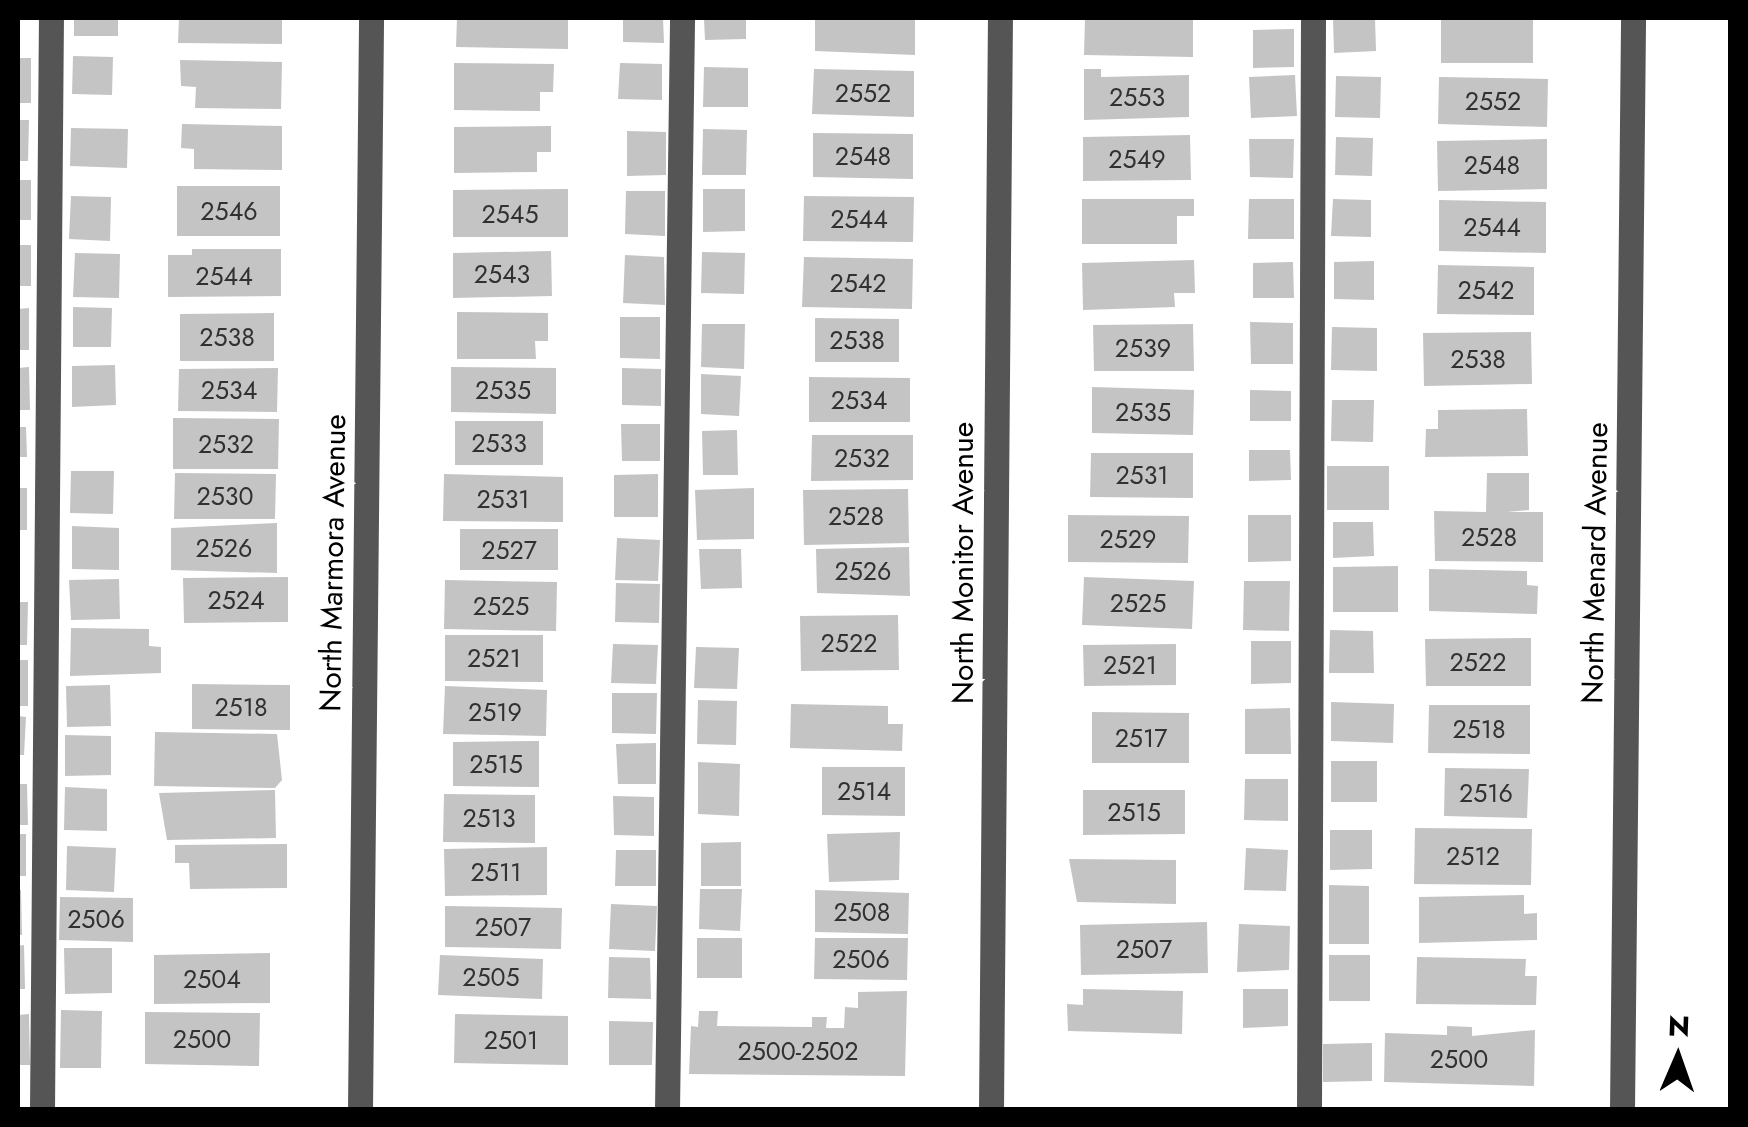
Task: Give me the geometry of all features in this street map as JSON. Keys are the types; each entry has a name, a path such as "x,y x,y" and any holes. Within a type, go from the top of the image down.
{"street":[{"path":"42,1110 51,18"},
{"name":"North Marmora Avenue","path":"360,1110 371,18"},
{"path":"668,1110 682,18"},
{"name":"North Monitor Avenue","path":"991,1110 1000,18"},
{"path":"1309,1110 1312,18"},
{"name":"North Menard Avenue","path":"1622,1110 1633,18"}],"building":[{"path":"74,18 118,18 118,36 74,36"},
{"path":"179,18 282,18 282,44 178,43"},
{"path":"457,18 568,18 568,49 456,47"},
{"path":"623,18 663,18 664,43 623,42"},
{"path":"704,18 746,18 746,39 705,40"},
{"path":"815,18 915,18 915,55 815,51"},
{"path":"1085,18 1193,18 1193,57 1084,55"},
{"path":"1333,18 1375,18 1376,51 1334,53"},
{"path":"1441,18 1533,18 1533,63 1441,63"},
{"path":"1294,29 1294,67 1253,68 1253,30"},
{"path":"73,56 113,57 112,95 72,94"},
{"path":"18,58 31,58 31,103 18,103"},
{"path":"180,60 282,62 281,109 195,108 196,87 181,86"},
{"path":"454,63 554,64 553,92 540,92 540,111 454,110"},
{"path":"620,63 662,64 662,100 618,99"},
{"path":"704,67 748,68 748,107 703,107"},
{"path":"814,69 914,71 914,117 812,114"},
{"path":"1084,69 1101,69 1101,77 1189,75 1189,117 1084,120"},
{"path":"1295,75 1297,116 1251,118 1249,77"},
{"path":"1336,76 1381,77 1380,118 1335,117"},
{"path":"1439,77 1548,79 1547,127 1438,124"},
{"path":"18,120 29,120 28,161 18,161"},
{"path":"182,124 282,126 282,170 194,169 194,149 181,148"},
{"path":"551,126 551,152 537,152 537,172 454,173 454,127"},
{"path":"71,128 128,129 127,168 70,166"},
{"path":"703,129 747,130 746,175 702,175"},
{"path":"627,131 666,132 666,175 627,176"},
{"path":"813,133 913,134 913,179 813,177"},
{"path":"1190,135 1191,180 1083,181 1083,137"},
{"path":"1336,137 1373,138 1372,176 1335,175"},
{"path":"1249,139 1294,139 1293,178 1250,177"},
{"path":"1547,139 1547,189 1438,191 1437,141"},
{"path":"18,180 31,180 31,220 18,220"},
{"path":"177,186 280,186 280,236 177,236"},
{"path":"568,189 568,237 453,237 453,190"},
{"path":"703,189 745,189 745,231 703,232"},
{"path":"626,191 665,191 665,236 625,234"},
{"path":"71,196 111,197 110,241 69,239"},
{"path":"804,196 914,197 913,242 803,241"},
{"path":"1082,199 1194,199 1194,216 1177,216 1177,244 1082,244"},
{"path":"1249,199 1294,199 1294,239 1248,239"},
{"path":"1333,199 1371,200 1371,237 1331,236"},
{"path":"1439,200 1546,202 1546,253 1439,251"},
{"path":"18,245 31,245 31,286 18,286"},
{"path":"192,249 281,249 281,296 168,297 168,255 192,255"},
{"path":"551,251 552,296 453,298 453,253"},
{"path":"702,252 745,253 744,294 701,293"},
{"path":"75,253 120,254 119,298 73,297"},
{"path":"625,255 664,257 665,305 623,303"},
{"path":"804,257 913,259 912,309 802,307"},
{"path":"1194,260 1195,293 1174,293 1175,307 1083,310 1082,263"},
{"path":"1374,261 1374,300 1334,299 1334,262"},
{"path":"1293,262 1294,298 1253,298 1253,263"},
{"path":"1438,265 1534,267 1534,315 1437,314"},
{"path":"73,307 112,308 111,347 73,347"},
{"path":"29,308 29,350 18,350 18,309"},
{"path":"457,312 548,313 548,341 535,341 536,359 457,359"},
{"path":"274,313 274,361 180,361 180,314"},
{"path":"620,317 660,317 660,359 620,358"},
{"path":"815,318 899,319 899,362 815,362"},
{"path":"1250,322 1293,323 1293,364 1251,364"},
{"path":"702,324 745,324 744,369 701,367"},
{"path":"1193,324 1194,371 1094,371 1093,325"},
{"path":"1332,327 1377,328 1377,371 1331,370"},
{"path":"1531,332 1532,384 1424,386 1423,333"},
{"path":"115,365 116,405 72,407 72,366"},
{"path":"29,367 30,410 18,410 18,368"},
{"path":"451,367 556,368 556,414 451,412"},
{"path":"278,368 277,412 178,411 179,369"},
{"path":"622,368 661,369 661,406 622,405"},
{"path":"701,374 741,376 739,416 701,414"},
{"path":"809,377 910,378 910,422 809,422"},
{"path":"1092,387 1194,390 1193,435 1092,433"},
{"path":"1250,390 1291,391 1291,421 1250,421"},
{"path":"1332,400 1374,400 1373,442 1331,441"},
{"path":"1527,409 1528,456 1425,457 1426,429 1438,429 1438,410"},
{"path":"173,418 279,419 278,469 173,469"},
{"path":"455,421 543,421 543,465 455,465"},
{"path":"621,424 660,424 660,461 622,461"},
{"path":"18,427 26,427 27,457 18,457"},
{"path":"737,430 738,475 703,475 702,431"},
{"path":"812,435 913,435 913,480 811,481"},
{"path":"1249,450 1290,450 1291,480 1249,481"},
{"path":"1091,453 1193,453 1193,498 1090,497"},
{"path":"1327,466 1389,466 1389,510 1327,510"},
{"path":"71,471 114,471 113,514 70,513"},
{"path":"175,473 276,474 275,519 174,519"},
{"path":"1487,473 1529,473 1529,510 1507,512 1543,512 1543,562 1435,561 1434,511 1486,512"},
{"path":"444,474 563,477 563,522 443,521"},
{"path":"658,474 658,517 614,517 614,475"},
{"path":"18,488 27,488 27,530 18,530"},
{"path":"754,488 754,539 697,540 695,490"},
{"path":"908,489 909,543 804,545 803,490"},
{"path":"1068,515 1189,516 1188,563 1068,562"},
{"path":"1248,515 1291,515 1291,561 1248,562"},
{"path":"1333,522 1373,522 1374,556 1333,558"},
{"path":"277,523 277,573 171,570 171,528"},
{"path":"72,526 119,528 119,570 72,569"},
{"path":"460,529 558,529 558,570 460,570"},
{"path":"617,538 660,540 658,581 615,580"},
{"path":"909,547 910,596 817,593 816,549"},
{"path":"699,549 741,549 742,588 701,589"},
{"path":"1398,566 1398,612 1333,612 1333,567"},
{"path":"1429,569 1527,571 1527,585 1538,586 1537,614 1429,611"},
{"path":"288,577 288,622 184,623 183,578"},
{"path":"1084,577 1194,581 1192,629 1082,625"},
{"path":"119,579 120,619 71,620 69,580"},
{"path":"445,580 557,582 556,631 444,629"},
{"path":"1244,581 1290,581 1289,631 1243,630"},
{"path":"616,583 660,584 659,623 615,622"},
{"path":"18,602 28,602 27,645 18,645"},
{"path":"898,615 899,670 801,671 800,616"},
{"path":"71,628 149,629 149,646 161,647 161,673 70,676"},
{"path":"1330,630 1373,631 1374,673 1329,673"},
{"path":"445,635 543,635 543,682 445,681"},
{"path":"1531,638 1531,686 1426,686 1425,639"},
{"path":"1251,641 1291,641 1291,683 1251,684"},
{"path":"613,644 658,645 656,684 611,683"},
{"path":"1176,644 1176,685 1084,686 1083,645"},
{"path":"696,647 739,648 737,689 694,688"},
{"path":"18,660 28,660 28,706 18,706"},
{"path":"192,684 290,685 290,730 192,729"},
{"path":"110,685 111,726 67,727 66,686"},
{"path":"445,686 547,690 546,736 443,734"},
{"path":"612,693 657,693 656,734 612,733"},
{"path":"698,700 737,701 736,745 697,744"},
{"path":"1331,702 1394,704 1393,743 1331,741"},
{"path":"791,704 888,706 888,724 903,724 902,751 790,748"},
{"path":"1429,705 1530,705 1530,754 1428,753"},
{"path":"1290,708 1291,754 1245,754 1245,709"},
{"path":"1092,712 1189,713 1189,763 1092,763"},
{"path":"18,716 26,717 24,755 18,755"},
{"path":"155,732 277,734 282,780 275,788 154,786"},
{"path":"65,735 111,736 111,775 65,776"},
{"path":"539,741 539,787 453,786 453,742"},
{"path":"656,743 656,784 618,784 616,744"},
{"path":"1331,761 1377,761 1377,802 1331,802"},
{"path":"698,762 740,764 739,816 698,814"},
{"path":"822,767 905,767 905,816 822,815"},
{"path":"1445,768 1529,769 1527,818 1444,816"},
{"path":"1245,779 1288,779 1288,821 1244,820"},
{"path":"18,784 27,784 28,825 18,825"},
{"path":"65,787 107,789 107,831 64,830"},
{"path":"275,790 276,838 167,840 159,793"},
{"path":"1083,790 1185,790 1185,834 1083,835"},
{"path":"444,794 535,795 535,843 443,842"},
{"path":"613,796 654,797 654,836 614,835"},
{"path":"1415,828 1532,829 1531,885 1414,884"},
{"path":"1330,830 1372,830 1372,869 1330,870"},
{"path":"900,832 899,880 829,882 827,834"},
{"path":"18,834 26,834 26,876 18,876"},
{"path":"741,842 741,886 701,886 701,843"},
{"path":"287,844 287,888 190,889 189,863 175,863 175,845"},
{"path":"67,846 116,848 114,892 66,890"},
{"path":"547,847 547,895 445,896 444,849"},
{"path":"1246,848 1288,850 1286,891 1244,890"},
{"path":"616,850 656,850 656,886 615,886"},
{"path":"1069,859 1176,860 1176,904 1077,902"},
{"path":"1329,885 1369,886 1369,944 1329,944"},
{"path":"700,889 742,889 740,931 699,929"},
{"path":"21,890 22,935 18,935"},
{"path":"815,890 909,893 908,934 815,932"},
{"path":"1524,895 1524,914 1537,913 1537,940 1419,943 1419,897"},
{"path":"60,897 133,898 133,942 59,940"},
{"path":"611,904 657,906 655,951 609,949"},
{"path":"445,906 562,908 561,949 445,947"},
{"path":"1207,922 1208,973 1081,975 1080,925"},
{"path":"1239,924 1290,926 1289,970 1237,972"},
{"path":"697,938 742,938 742,978 697,978"},
{"path":"815,938 908,938 907,980 814,979"},
{"path":"24,945 25,989 18,989 18,946"},
{"path":"64,948 112,948 112,993 65,994"},
{"path":"270,953 270,1003 154,1004 154,955"},
{"path":"440,955 543,959 542,999 438,995"},
{"path":"1329,955 1370,955 1370,1001 1329,1001"},
{"path":"609,957 650,958 651,999 608,998"},
{"path":"1417,957 1526,959 1525,976 1537,976 1536,1005 1416,1004"},
{"path":"1083,989 1183,991 1182,1034 1068,1031 1067,1004 1083,1005"},
{"path":"1243,989 1288,989 1288,1026 1243,1028"},
{"path":"907,991 905,1076 689,1074 691,1026 698,1027 699,1011 718,1011 717,1026 812,1027 812,1017 827,1017 826,1028 844,1028 845,1007 858,1008 858,992"},
{"path":"61,1010 102,1011 101,1068 60,1068"},
{"path":"145,1012 260,1013 259,1066 145,1064"},
{"path":"29,1014 30,1065 18,1065 18,1015"},
{"path":"455,1014 568,1016 568,1065 454,1063"},
{"path":"609,1021 653,1022 652,1065 609,1065"},
{"path":"1447,1026 1472,1027 1472,1036 1535,1030 1534,1086 1384,1082 1385,1033 1447,1035"},
{"path":"1372,1043 1372,1081 1323,1082 1323,1044"}]}
